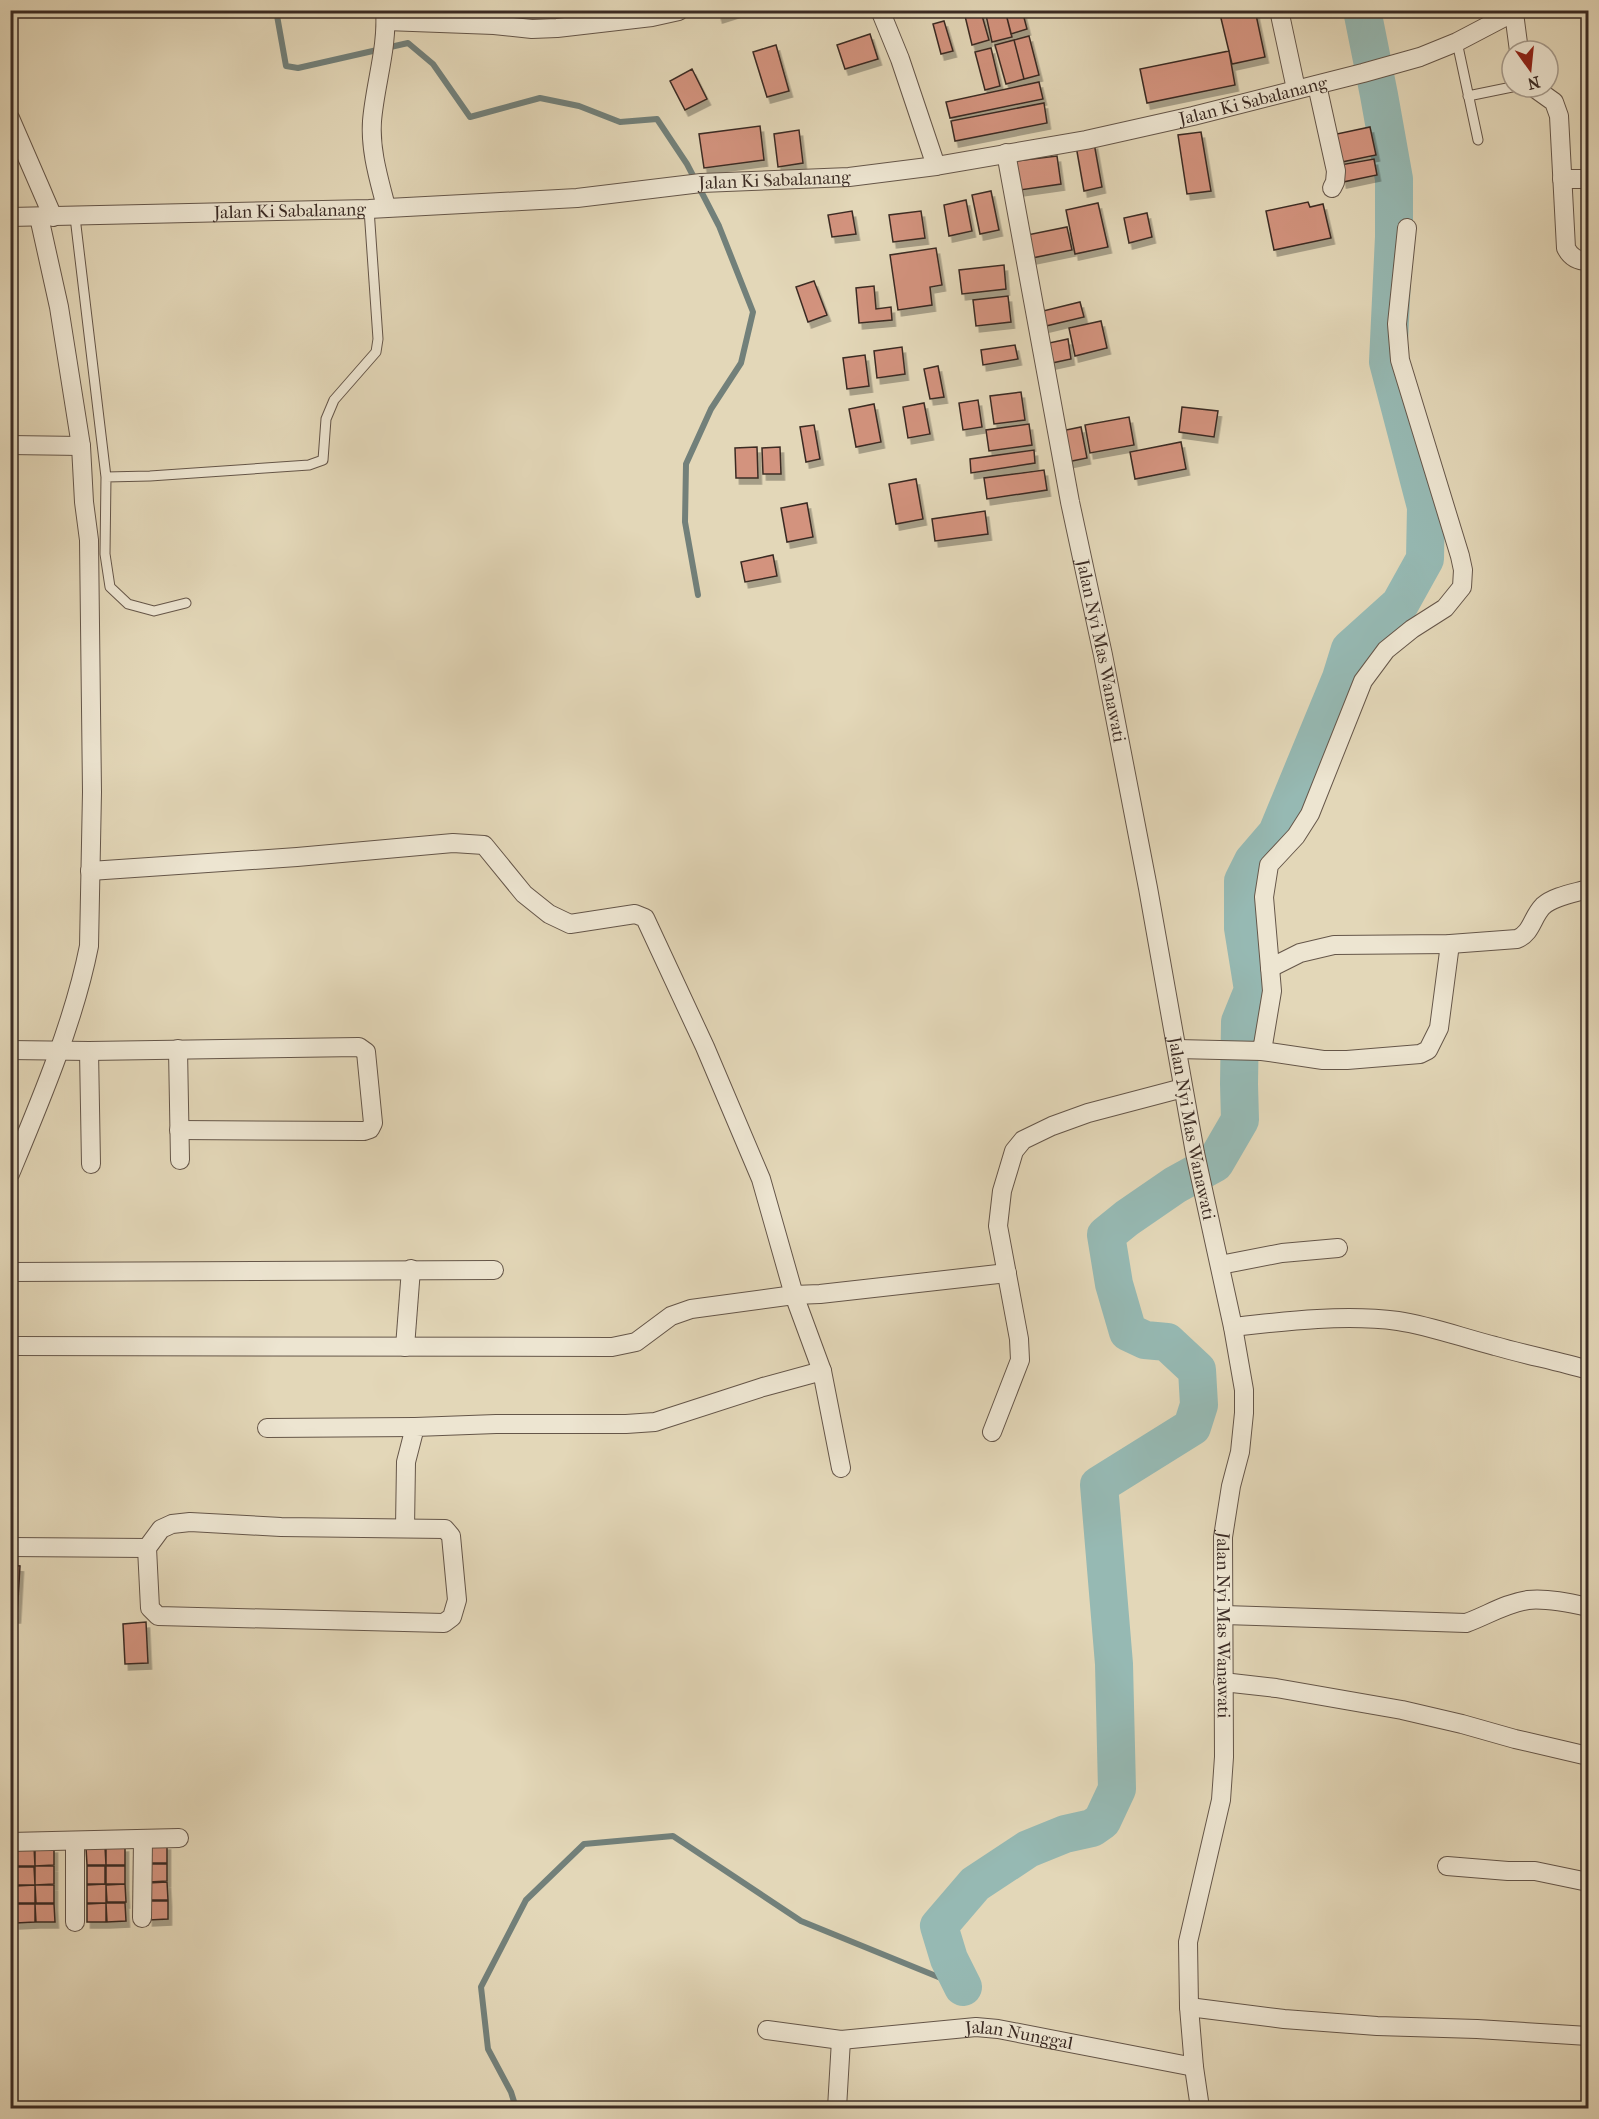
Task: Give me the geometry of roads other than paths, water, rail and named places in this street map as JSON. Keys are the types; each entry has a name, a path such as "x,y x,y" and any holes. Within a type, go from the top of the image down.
{"street":[{"path":"880,10 900,59 936,166"},
{"path":"1279,10 1296,89"},
{"path":"377,208 372,119 386,16 532,29 652,17 679,11"},
{"path":"1516,12 1518,39"},
{"name":"Jalan Ki Sabalanang","path":"10,217 377,208 577,198 696,184 849,177 936,166 1086,140 1172,121 1390,66 1457,42 1516,12"},
{"path":"1317,85 1336,171 1332,188"},
{"path":"1550,99 1557,107 1561,127 1566,248 1569,255 1574,258 1588,261"},
{"path":"10,118 46,217 81,446 89,540 92,792 89,946 85,968 58,1050 19,1132 10,1174"},
{"name":"Jalan Nyi Mas Wanawati","path":"1006,153 1070,502 1103,655 1204,1202 1220,1265 1244,1390 1240,1452 1231,1486 1223,1537 1224,1757 1221,1800 1188,1942 1189,2007 1200,2109"},
{"path":"1562,179 1588,179"},
{"path":"1258,1051 1270,1010 1272,990 1263,897 1269,865 1296,836 1310,814 1363,681 1386,650 1412,629 1445,608 1462,587 1461,556 1400,360 1398,324 1407,228"},
{"path":"10,445 81,446"},
{"path":"90,871 297,857 453,843 484,845 524,894 549,914 570,924 635,914 645,918 705,1047 760,1179 794,1295 822,1371 841,1468"},
{"path":"1270,968 1300,953 1334,945 1449,944 1517,939 1526,936 1544,905 1560,897 1588,889"},
{"path":"1177,1049 1258,1051 1323,1060 1347,1060 1420,1053 1428,1050 1439,1028 1449,944"},
{"path":"10,1050 89,1052 362,1048 367,1056 373,1124 370,1129 364,1131 179,1130"},
{"path":"178,1049 180,1160"},
{"path":"89,1052 91,1164"},
{"path":"992,1432 1020,1360 1019,1339 998,1226 1002,1191 1014,1151 1023,1140 1052,1126 1088,1113 1183,1089"},
{"path":"1220,1265 1282,1253 1338,1248"},
{"path":"405,1347 411,1269"},
{"path":"10,1272 494,1270"},
{"path":"10,1346 612,1347 636,1342 671,1316 692,1309 794,1295 1006,1273"},
{"path":"1233,1327 1284,1321 1396,1321 1430,1327 1588,1370"},
{"path":"267,1428 655,1422 763,1387 822,1371"},
{"path":"405,1528 405,1462 415,1427"},
{"path":"190,1522 281,1527 444,1528 452,1536 457,1600 452,1617 444,1623 158,1616 150,1608 147,1548 161,1529 172,1524 190,1522"},
{"path":"10,1547 147,1548"},
{"path":"1224,1615 1466,1623 1527,1600 1588,1607"},
{"path":"1223,1682 1276,1688 1402,1710 1588,1756"},
{"path":"10,1842 179,1838"},
{"path":"142,1918 143,1839"},
{"path":"75,1841 75,1922"},
{"path":"1447,1866 1508,1872 1535,1870 1588,1882"},
{"path":"1189,2007 1284,2019 1377,2026 1588,2036"},
{"name":"Jalan Nunggal","path":"767,2030 841,2040 976,2027 998,2029 1194,2067"},
{"path":"837,2109 841,2040"}],"lane":[{"path":"1457,42 1478,140"},
{"path":"1468,96 1500,89"},
{"path":"106,477 309,465 323,460 326,419 334,400 376,352 378,339 377,208"},
{"path":"75,217 106,477 105,554 110,587 128,604 154,611 186,603"}],"waterway":[{"path":"276,10 286,66 298,68 408,43 433,64 470,117 540,98 579,106 620,122 657,119 687,164 719,226 753,312 741,363 711,409 686,464 685,522 698,595"},
{"path":"963,1987 949,1959 939,1926 975,1884 1028,1849 1065,1834 1092,1828 1102,1821 1117,1789 1114,1664 1099,1485 1192,1427 1199,1405 1197,1370 1167,1342 1145,1340 1128,1332 1114,1284 1106,1235 1175,1185 1215,1163 1240,1120 1240,1022 1253,990 1243,928 1243,881 1253,861 1277,833 1341,678 1350,649 1400,604 1425,559 1426,507 1388,362 1394,237 1394,179 1362,10"},
{"path":"516,2108 511,2092 488,2049 481,1987 526,1900 584,1844 673,1836 801,1921 963,1987"}]}
